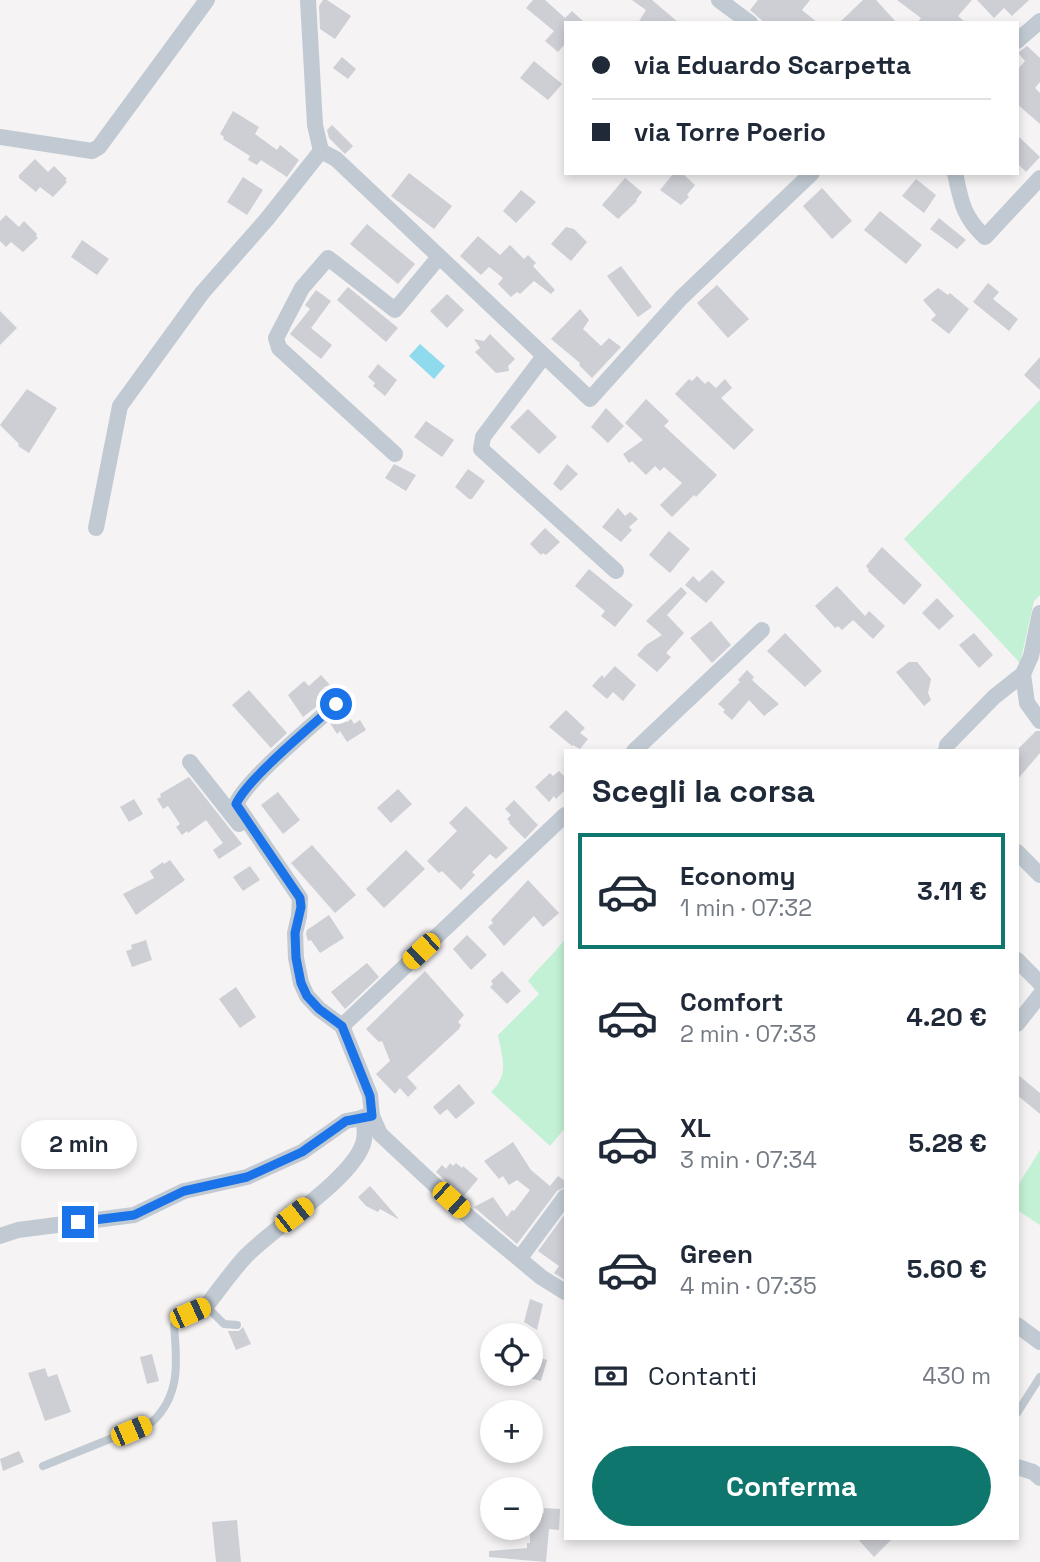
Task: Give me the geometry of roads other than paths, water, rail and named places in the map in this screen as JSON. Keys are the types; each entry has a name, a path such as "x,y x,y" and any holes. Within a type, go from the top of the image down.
{"street":[{"path":"0,137 92,151 99,147 208,0"},
{"path":"307,0 315,125 321,151 336,159 590,399 681,298 810,175"},
{"path":"719,0 747,21"},
{"path":"1019,39 1040,21"},
{"path":"96,528 120,406 202,293 267,219 321,151"},
{"path":"955,175 970,223 985,237 1040,178"},
{"path":"395,454 279,348 276,338 302,288 328,258 395,310 439,257"},
{"path":"544,356 483,437 481,449 615,570"},
{"path":"946,749 947,745 995,697 1023,674 1031,656 1040,613"},
{"path":"636,749 762,630"},
{"path":"1023,674 1027,704 1040,721"},
{"path":"206,1306 246,1256 318,1195 354,1160 362,1146 370,1096 342,1026 319,1009 307,996 301,983 295,933 300,898 236,804 240,796 271,764 336,704"},
{"path":"190,762 264,857 299,916"},
{"path":"342,1026 564,817"},
{"path":"1019,854 1040,875"},
{"path":"1019,962 1040,983"},
{"path":"1019,1021 1040,995"},
{"path":"0,1236 18,1230 134,1215 184,1191 247,1177 302,1152 337,1125 367,1117"},
{"path":"367,1117 411,1165 470,1218 541,1277 564,1291"},
{"path":"520,1258 564,1199"},
{"path":"1019,1326 1040,1342"},
{"path":"1019,1468 1033,1472 1040,1478"}],"lane":[{"path":"43,1466 152,1422 161,1413 172,1395 176,1380 174,1325 190,1313 206,1306 224,1324 237,1325"},
{"path":"1019,1410 1040,1377"}],"water":[{"path":"420,344 445,366 434,379 409,356"}]}
